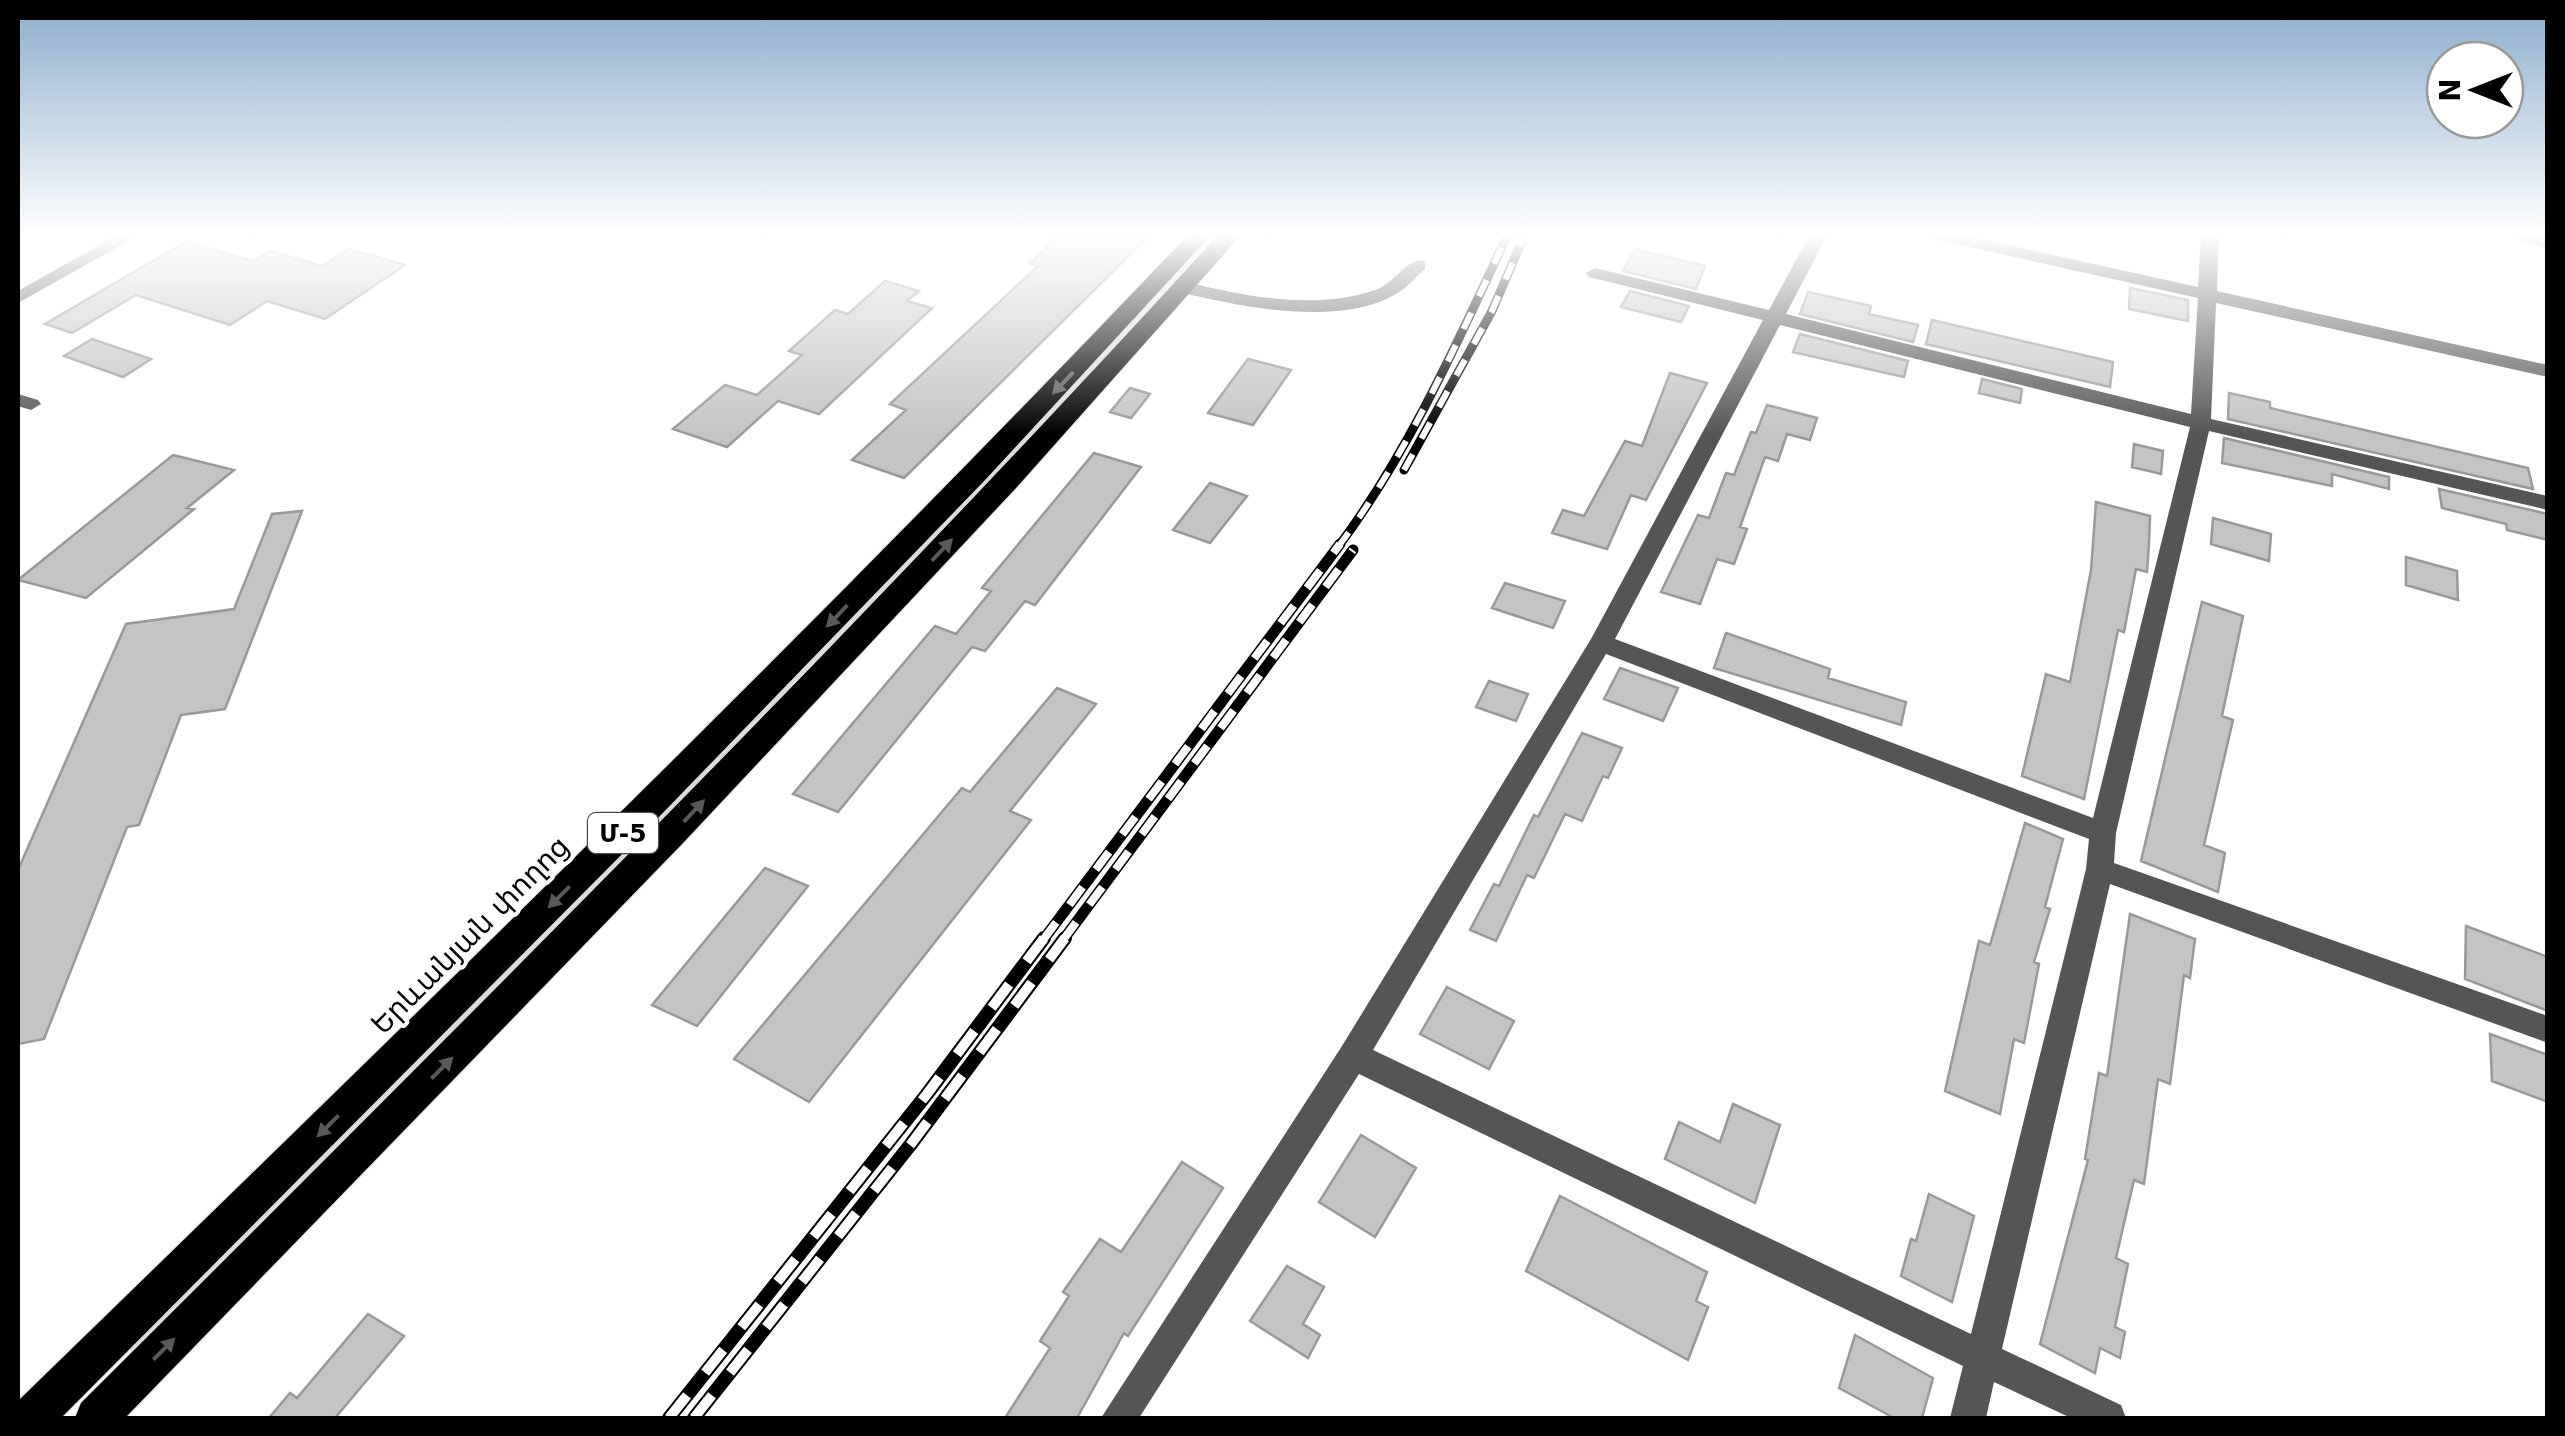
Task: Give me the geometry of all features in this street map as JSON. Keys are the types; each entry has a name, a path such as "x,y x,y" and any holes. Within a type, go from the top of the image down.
{"highway":[{"name":"Երևանյան փողոց","path":"96,1418 672,835 1110,352 1149,301"},
{"name":"Երևանյան փողոց","path":"30,1418 1110,352 1166,301"}],"street":[{"path":"1256,301 1302,306 1334,301"},
{"path":"1701,301 2202,424 2548,502"},
{"path":"1119,1418 1353,1056 1601,643 1785,301"},
{"path":"1968,1418 2202,424 2208,301"},
{"path":"2226,301 2548,371"},
{"path":"1601,643 2103,834"},
{"path":"2100,870 2548,1030"},
{"path":"1353,1056 2108,1418"}],"shaded area":[{"path":"1149,301 1163,301 1097,375 143,1360 129,1350 988,475"}],"building":[{"path":"84,301 126,301 72,333 45,324"},
{"path":"155,301 267,301 230,325"},
{"path":"267,301 352,301 325,319"},
{"path":"863,301 907,301 932,308 819,414 778,401 727,447 673,429 725,385 757,395 802,355 789,351 835,310 848,314"},
{"path":"1000,301 1083,301 904,478 852,460 906,410 890,404"},
{"path":"1624,301 1669,301 1689,306 1681,322 1621,307"},
{"path":"1805,301 1849,301 1871,306 1869,314 1918,325 1913,342 1800,314"},
{"path":"2129,301 2188,301 2188,321 2129,309"},
{"path":"1932,320 2113,362 2110,387 1926,344"},
{"path":"1800,334 1908,361 1904,377 1793,352"},
{"path":"92,339 151,359 123,377 64,356"},
{"path":"1248,359 1291,370 1253,425 1208,413"},
{"path":"1670,373 1707,383 1646,500 1631,495 1607,549 1552,533 1563,510 1584,516 1625,441 1642,446"},
{"path":"1982,379 2022,389 2020,403 1979,393"},
{"path":"1130,388 1150,394 1131,418 1110,412"},
{"path":"2229,393 2270,402 2270,408 2528,468 2533,489 2228,419"},
{"path":"1767,405 1817,418 1810,440 1787,434 1778,461 1765,457 1740,527 1747,529 1734,564 1717,559 1700,604 1661,592 1698,515 1709,518 1726,473 1734,475"},
{"path":"2224,438 2389,477 2389,489 2332,474 2332,486 2222,463"},
{"path":"2134,444 2163,451 2161,474 2132,467"},
{"path":"1094,453 1141,467 1035,605 1025,601 985,651 972,647 838,812 793,794 935,626 956,634 991,591 982,588"},
{"path":"173,455 234,470 187,508 194,509 86,598 18,580"},
{"path":"1210,483 1247,496 1210,543 1173,530"},
{"path":"2439,489 2548,514 2548,540 2507,530 2506,524 2442,508"},
{"path":"2096,502 2150,516 2149,544 2147,572 2136,569 2124,632 2118,630 2084,799 2022,776 2046,674 2070,682 2091,570"},
{"path":"302,511 225,709 181,715 139,825 127,827 44,1039 18,1044 18,870 126,624 234,609 272,514"},
{"path":"2213,518 2271,534 2269,561 2211,544"},
{"path":"2406,557 2457,571 2458,600 2406,585"},
{"path":"1505,583 1565,601 1553,628 1492,608"},
{"path":"2202,602 2243,616 2222,716 2233,720 2204,845 2225,853 2218,892 2141,861"},
{"path":"1726,633 1830,669 1828,678 1906,702 1901,725 1714,668"},
{"path":"1620,668 1678,688 1663,721 1604,699"},
{"path":"1489,681 1528,694 1516,721 1476,707"},
{"path":"1057,688 1096,704 1010,811 1031,820 809,1102 734,1059 962,788 970,792"},
{"path":"1582,733 1622,748 1608,778 1603,776 1582,821 1565,814 1534,878 1527,875 1496,941 1470,930 1494,884 1499,886 1534,815 1538,817"},
{"path":"2025,823 2063,839 2045,907 2050,909 2034,962 2039,964 2024,1043 2014,1039 2000,1114 1945,1091 1979,941 1990,945"},
{"path":"765,868 808,886 697,1026 652,1005"},
{"path":"2130,914 2195,939 2190,978 2184,975 2170,1084 2158,1079 2144,1184 2134,1180 2116,1258 2128,1264 2115,1327 2125,1332 2120,1358 2100,1348 2095,1373 2040,1344 2088,1160 2085,1159 2099,1073 2107,1076"},
{"path":"2466,926 2548,957 2548,1011 2465,979"},
{"path":"1447,987 1514,1021 1489,1069 1420,1034"},
{"path":"2490,1034 2548,1055 2548,1102 2492,1081"},
{"path":"1733,1104 1780,1125 1755,1203 1665,1159 1679,1122 1720,1142"},
{"path":"1361,1135 1416,1168 1375,1237 1319,1202"},
{"path":"1182,1162 1223,1188 1128,1336 1124,1333 1077,1418 1005,1418 1050,1348 1040,1341 1069,1296 1063,1292 1100,1239 1121,1252"},
{"path":"1929,1194 1974,1216 1952,1302 1901,1276"},
{"path":"1560,1196 1707,1272 1696,1301 1708,1307 1688,1360 1526,1271"},
{"path":"1287,1266 1324,1287 1303,1324 1320,1335 1308,1358 1250,1321"},
{"path":"368,1314 404,1336 335,1418 269,1418 290,1393 297,1398"},
{"path":"1855,1335 1933,1378 1922,1418 1894,1418 1839,1388"}],"railway":[{"path":"1338,547 1410,434 1476,301"},
{"path":"1404,470 1496,301"},
{"path":"1043,940 1340,544"},
{"path":"1063,940 1353,550"},
{"path":"669,1418 927,1094 1044,938"},
{"path":"694,1418 911,1144 1065,938"}]}
